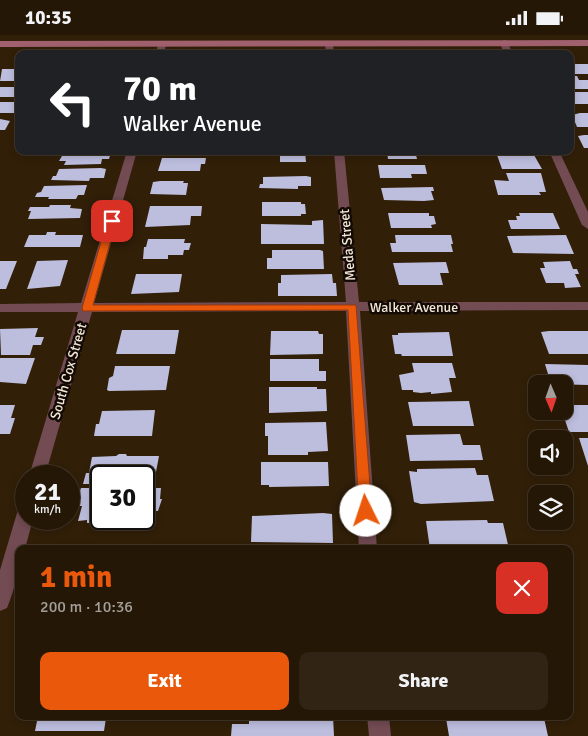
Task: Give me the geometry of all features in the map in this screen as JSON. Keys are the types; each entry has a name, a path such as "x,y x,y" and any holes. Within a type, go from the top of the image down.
{"main road":[{"path":"0,44 588,43"}],"street":[{"path":"504,43 507,50"},
{"path":"161,50 162,44"},
{"path":"329,44 330,50"},
{"name":"South Cox Street","path":"40,465 131,155"},
{"name":"Meda Street","path":"339,155 353,307 368,545"},
{"path":"556,155 588,225"},
{"name":"Walker Avenue","path":"0,308 588,306"},
{"path":"17,545 21,530"},
{"path":"0,602 15,551"},
{"path":"378,720 380,736"}],"building":[{"path":"574,64 588,64 588,74 574,74"},
{"path":"2,69 15,69 15,81 0,81"},
{"path":"574,76 577,76 579,80 588,80 588,89 574,89"},
{"path":"0,87 15,87 15,97 0,97"},
{"path":"574,92 588,92 588,104 574,104"},
{"path":"0,102 15,102 15,113 0,113"},
{"path":"588,113 588,127 577,127 574,114"},
{"path":"0,119 10,121 5,130 0,130"},
{"path":"588,135 588,148 584,148 578,136"},
{"path":"110,155 109,159 102,159 101,164 64,165 66,161 59,161 62,156"},
{"path":"280,155 305,155 306,162 280,162"},
{"path":"388,155 416,155 417,159 388,159"},
{"path":"497,155 534,155 542,169 502,169"},
{"path":"162,158 206,158 205,164 201,164 200,171 158,171"},
{"path":"378,165 425,165 427,174 411,174 412,178 380,178"},
{"path":"59,169 106,169 104,178 90,178 89,181 51,180 53,176 56,176"},
{"path":"506,173 541,173 546,192 539,192 541,195 498,195 494,180 509,181"},
{"path":"263,177 311,177 311,186 298,186 298,189 259,188 260,184 263,184"},
{"path":"184,181 183,183 188,183 186,195 150,194 153,182"},
{"path":"87,185 84,195 78,195 76,199 35,197 44,186"},
{"path":"433,187 434,191 431,191 434,200 424,201 384,200 381,188"},
{"path":"262,202 301,202 301,204 305,204 306,214 301,214 301,216 262,216"},
{"path":"50,205 71,205 70,208 82,209 80,218 28,219 31,211 28,211 30,207 49,207"},
{"path":"150,206 202,206 201,216 191,216 190,225 145,227"},
{"path":"388,213 429,213 429,216 434,216 436,224 431,225 432,228 391,228"},
{"path":"519,213 553,213 560,229 511,229 508,220 517,220 516,216 520,216"},
{"path":"323,220 324,244 261,244 261,224 312,225 312,221"},
{"path":"47,232 56,232 55,235 83,235 80,247 24,247 29,235 46,235"},
{"path":"395,235 451,235 453,252 392,252 390,243 396,243"},
{"path":"566,235 574,254 513,253 507,236"},
{"path":"148,239 185,239 184,243 191,243 189,250 184,250 183,255 168,255 168,259 143,259 144,247 146,247"},
{"path":"272,250 323,251 324,269 267,269 267,258 272,258"},
{"path":"68,260 60,286 27,289 37,261"},
{"path":"0,261 17,261 6,289 0,289"},
{"path":"570,261 573,269 577,269 579,274 575,274 581,287 565,288 564,283 546,283 540,268 545,268 543,262"},
{"path":"446,262 449,273 440,273 443,285 399,285 393,263"},
{"path":"136,274 182,274 179,292 131,294"},
{"path":"332,274 333,283 336,283 337,296 278,296 278,283 281,283 281,275"},
{"path":"38,328 35,337 44,337 41,345 33,345 30,355 1,355 0,329"},
{"path":"122,330 179,330 175,354 116,354"},
{"path":"271,331 318,331 319,334 323,334 323,354 270,355"},
{"path":"588,331 588,354 549,354 541,332"},
{"path":"449,332 453,356 402,356 401,354 395,354 392,335 398,335 398,333"},
{"path":"0,358 35,358 26,384 0,382"},
{"path":"270,359 319,359 319,371 326,371 326,381 270,381"},
{"path":"412,363 452,363 456,378 449,378 452,392 431,394 431,392 421,393 413,392 413,390 402,390 399,375 414,372"},
{"path":"545,364 588,365 588,385 573,385 573,375 548,375"},
{"path":"115,366 170,366 166,390 109,391 107,390 109,378 113,376"},
{"path":"269,387 317,387 317,389 326,389 327,411 269,413"},
{"path":"469,401 474,426 413,426 408,402"},
{"path":"0,405 15,405 11,418 15,418 10,434 0,434"},
{"path":"573,405 588,405 588,432 573,432 573,430 568,430 565,420 573,420"},
{"path":"155,410 152,436 94,436 96,424 99,424 102,411"},
{"path":"326,422 328,451 308,452 308,455 268,455 268,436 265,436 265,423"},
{"path":"460,434 463,445 480,445 483,460 410,461 406,435"},
{"path":"579,438 588,438 588,466"},
{"path":"126,454 127,456 159,456 156,472 155,465 90,465 92,457"},
{"path":"261,462 328,462 329,486 269,487 269,485 261,485"},
{"path":"90,468 90,484 83,484 86,473 89,473"},
{"path":"475,468 477,475 488,475 494,501 421,504 414,502 409,471 417,472 417,469"},
{"path":"81,488 90,488 90,523 87,523 87,520 80,521 82,506 80,506"},
{"path":"155,488 161,488 160,499 162,499 158,511 155,511"},
{"path":"332,514 333,543 251,542 252,516"},
{"path":"487,520 488,523 503,523 508,545 429,545 426,521"},
{"path":"37,720 106,720 104,731 35,731"},
{"path":"249,720 333,720 334,736 231,736 232,724 249,724"},
{"path":"446,720 544,720 548,736 449,736"}],"route":[{"path":"112,221 87,308 353,307 366,511"}]}
